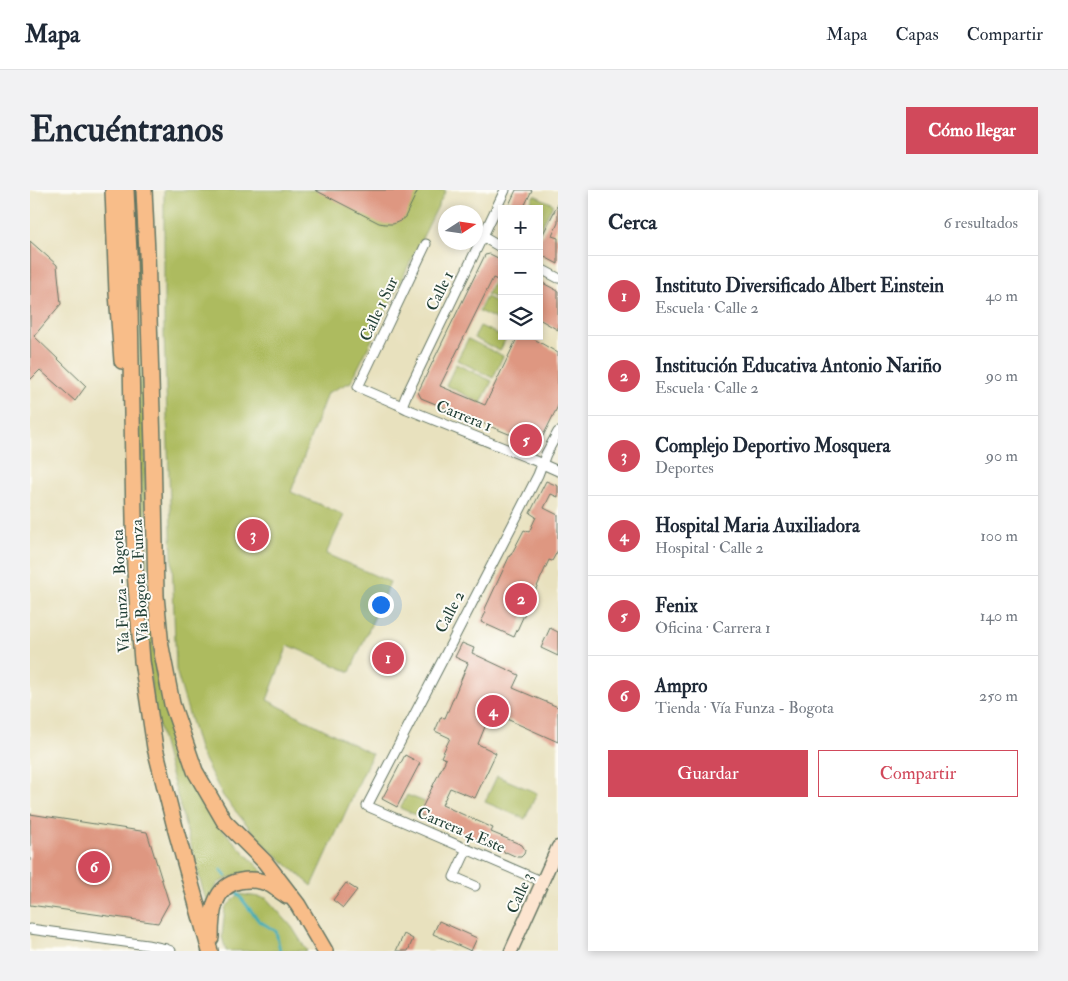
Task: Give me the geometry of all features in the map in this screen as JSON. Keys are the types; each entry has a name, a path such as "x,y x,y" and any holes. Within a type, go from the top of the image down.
{"main road":[{"path":"113,190 122,368 133,463"},
{"name":"Vía Funza - Bogota","path":"126,190 135,572 142,661 155,748 176,831 211,951"},
{"name":"Vía Bogota - Funza","path":"145,193 156,596 161,647 172,704 196,771 224,821 265,862 298,905 325,951"},
{"name":"Calle 3","path":"511,951 558,847"},
{"path":"211,951 212,912 218,895 235,882 246,880 260,881 270,885 298,905"}],"street":[{"name":"Calle 1","path":"483,237 505,190"},
{"path":"483,237 498,246"},
{"name":"Calle 1 Sur","path":"358,387 426,244"},
{"name":"Calle 1","path":"402,406 477,250"},
{"path":"543,270 558,278"},
{"name":"Carrera 1","path":"358,387 558,472"},
{"name":"Calle 2","path":"367,806 513,524 558,432"},
{"name":"Carrera 4 Este","path":"367,806 543,882"},
{"path":"467,849 454,877 475,886"},
{"path":"30,928 147,945 171,951"}],"green space":[{"path":"164,190 446,190 351,382 327,393 291,492 344,515 326,554 390,582 350,672 288,645 267,700 372,754 312,886 262,843 223,796 200,752 176,670 164,333"},
{"path":"534,195 553,204 543,224 543,205 529,205"},
{"path":"134,199 139,199 148,605 158,685 183,751 217,824 264,873 240,873 218,883 207,905 153,704 143,612"},
{"path":"494,281 498,283 498,300 487,294"},
{"path":"486,297 498,303 498,320 479,311"},
{"path":"480,326 498,334 498,340 505,340 500,351 474,338"},
{"path":"468,339 503,356 493,378 457,360"},
{"path":"456,364 492,381 481,403 446,385"},
{"path":"497,776 537,793 525,819 485,802"},
{"path":"407,795 425,802 418,816 400,808"},
{"path":"239,894 266,898 292,927 307,951 226,951 222,937 225,908"}],"building":[{"path":"315,190 418,190 405,217 393,224 385,224 379,223"},
{"path":"516,190 532,190 525,205 509,205"},
{"path":"558,204 558,223 552,236 558,238 558,264 543,256 543,234"},
{"path":"30,241 57,265 61,304 34,336 86,386 75,401 40,370 30,380"},
{"path":"490,254 498,258 498,280 493,278 440,386 485,405 516,340 536,340 558,353 558,406 538,446 421,398 418,392 485,255"},
{"path":"543,283 558,291 558,330 543,321"},
{"path":"546,481 558,486 558,497 551,494 544,508 558,515 558,550 552,561 549,560 514,637 481,622 486,612 484,611 510,555 524,530 529,532 536,517 530,513"},
{"path":"550,628 558,632 558,656 541,648"},
{"path":"462,643 474,648 472,653 519,675 513,688 558,707 558,742 491,712 478,744 496,753 475,798 450,788 442,805 493,828 491,832 522,845 525,850 521,857 506,853 419,814 446,759 441,757 450,738 435,731 441,717 445,718 468,663 455,657"},
{"path":"405,755 420,763 397,807 382,799"},
{"path":"30,814 147,832 169,903 158,923 30,905"},
{"path":"346,883 357,890 343,908 333,900"},
{"path":"439,921 477,938 471,951 433,934"},
{"path":"404,934 413,939 408,951 396,951"}],"waterway":[{"path":"221,870 226,876"},
{"path":"234,889 259,921 276,931 280,951"}],"place":[{"name":"Fenix","path":"526,440"},
{"name":"Complejo Deportivo Mosquera","path":"253,535"},
{"name":"Institución Educativa Antonio Nariño","path":"521,599"},
{"name":"Instituto Diversificado Albert Einstein","path":"388,658"},
{"name":"Hospital Maria Auxiliadora","path":"493,711"},
{"name":"Ampro","path":"94,867"}]}
